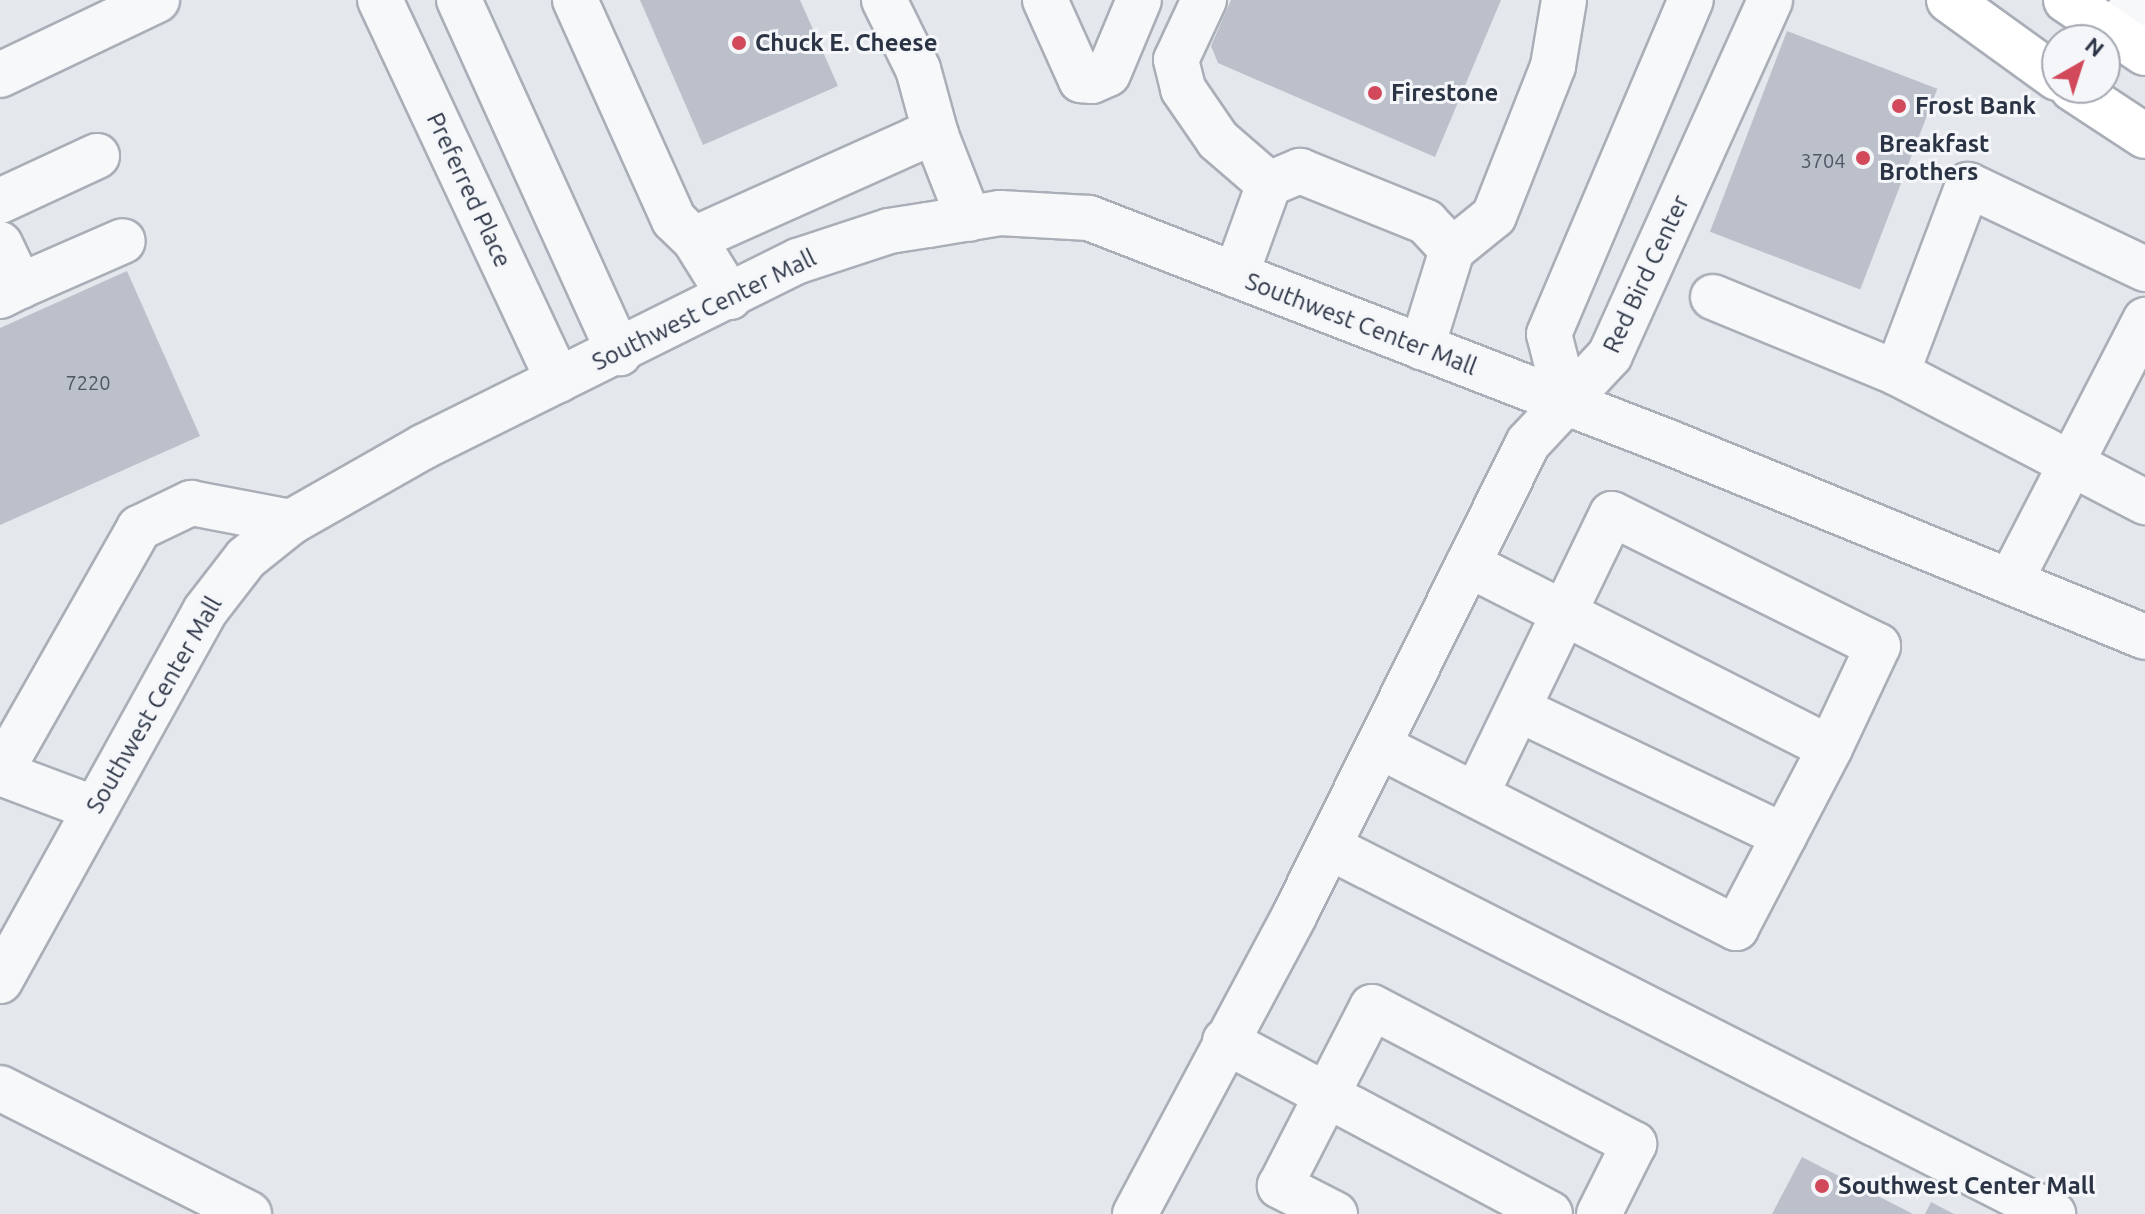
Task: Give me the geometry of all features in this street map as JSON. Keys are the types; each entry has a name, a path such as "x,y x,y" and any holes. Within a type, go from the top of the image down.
{"main road":[{"path":"1949,0 2041,66"},
{"path":"2066,0 2132,29"},
{"path":"2096,104 2145,136"}],"street":[{"path":"0,75 157,0"},
{"name":"Preferred Place","path":"380,0 558,380"},
{"path":"459,0 619,353"},
{"path":"575,0 674,220 694,239 730,297"},
{"path":"884,0 918,69 936,135 969,219"},
{"path":"1045,0 1081,80 1092,81 1108,74 1139,0"},
{"path":"1204,0 1176,60 1183,89 1218,140 1269,184"},
{"path":"1422,347 1452,250 1494,216 1553,66 1564,0"},
{"path":"1567,404 1549,334 1691,0"},
{"name":"Red Bird Center","path":"1135,1214 1329,847 1528,443 1610,355 1770,0"},
{"path":"694,239 936,135"},
{"path":"0,201 97,156"},
{"path":"1236,275 1269,184 1300,171 1426,222 1452,250"},
{"path":"1897,373 1968,185 2145,269"},
{"name":"Southwest Center Mall","path":"0,981 93,808 205,611 246,558 291,522 340,490 798,261 889,231 1000,213 1089,218 1567,404 2145,637"},
{"path":"0,244 10,291 123,241"},
{"path":"1713,297 1897,373 2145,502"},
{"path":"2010,582 2145,320"},
{"path":"93,808 0,773 139,528 191,503 291,522"},
{"path":"1379,746 1736,928 1830,748 1878,646 1612,514 1476,795"},
{"path":"1468,564 1830,748"},
{"path":"1518,709 1784,836"},
{"path":"1329,847 2053,1214"},
{"path":"1335,1214 1273,1200 1372,1007 1634,1144 1599,1214"},
{"path":"1225,1041 1550,1214"},
{"path":"0,1088 249,1214"}],"building":[{"name":"Chuck E. Cheese","path":"640,0 800,0 838,86 703,145"},
{"name":"Firestone","path":"1231,0 1501,0 1435,157 1218,63 1211,46"},
{"path":"1787,31 1937,89 1860,289 1710,232"},
{"path":"127,271 200,436 0,525 0,328"},
{"name":"Southwest Center Mall","path":"1802,1157 1913,1214 1772,1214"},
{"name":"Southwest Center Mall","path":"1931,1202 1954,1214 1925,1214"}],"place":[{"name":"Chuck E. Cheese","path":"739,43"},
{"name":"Firestone","path":"1375,93"},
{"name":"Frost Bank","path":"1899,106"},
{"name":"Breakfast Brothers","path":"1863,158"},
{"name":"Southwest Center Mall","path":"1822,1186"}]}
